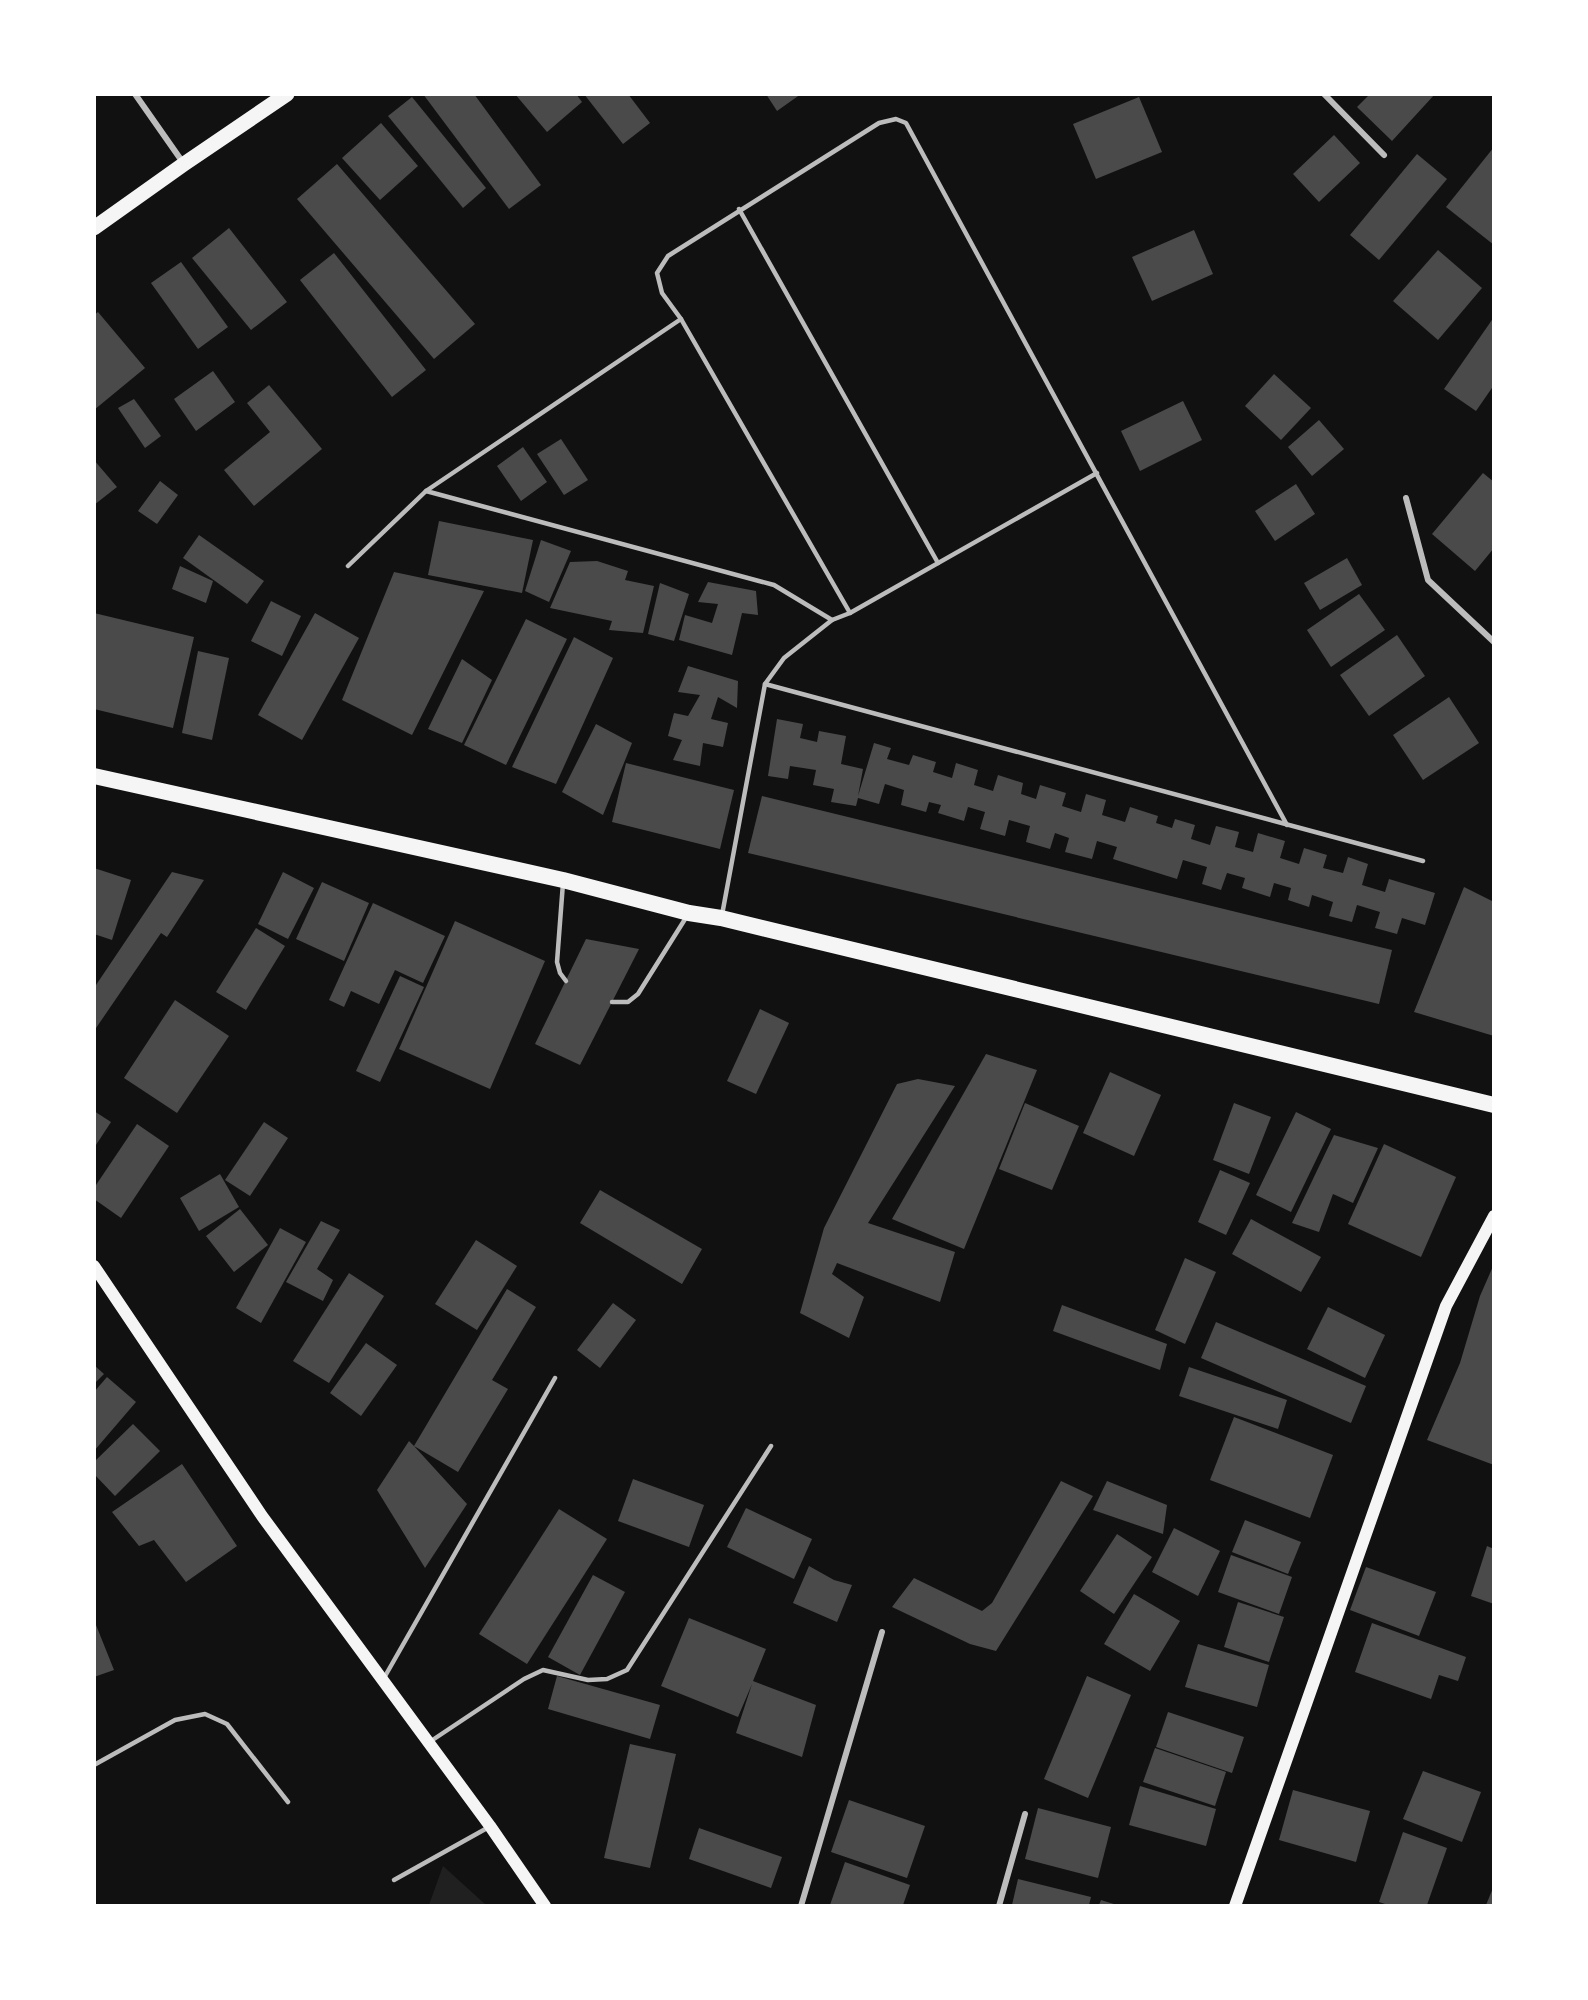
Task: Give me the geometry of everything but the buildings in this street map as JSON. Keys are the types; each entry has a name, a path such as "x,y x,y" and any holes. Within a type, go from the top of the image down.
{"highway":[{"path":"94,776 563,880 689,913 721,918 1494,1105"}],"main road":[{"path":"94,228 287,94"},
{"path":"1234,1905 1446,1306 1494,1216"},
{"path":"94,1266 262,1516 490,1826 545,1905"}],"street":[{"path":"135,94 184,164"},
{"path":"1324,94 1384,155"},
{"path":"1406,498 1428,580 1494,642"},
{"path":"801,1905 882,1632"},
{"path":"999,1905 1025,1814"}],"lane":[{"path":"850,613 681,319 662,294 657,273 668,256 740,209 879,123 896,119 906,123 1287,825"},
{"path":"740,209 938,563"},
{"path":"348,566 426,491 681,319"},
{"path":"721,918 765,684 784,658 832,620 850,613 1097,472"},
{"path":"426,491 774,585 832,620"},
{"path":"765,684 1423,861"},
{"path":"563,880 557,962 566,981"},
{"path":"612,1002 628,1002 638,994 689,913"},
{"path":"383,1680 555,1378"},
{"path":"429,1743 524,1679 543,1670 588,1680 608,1679 627,1670 771,1446"},
{"path":"94,1765 175,1720 205,1714 227,1724 288,1802"},
{"path":"394,1880 490,1826"}],"shaded area":[{"path":"443,1866 486,1905 429,1905"}]}
